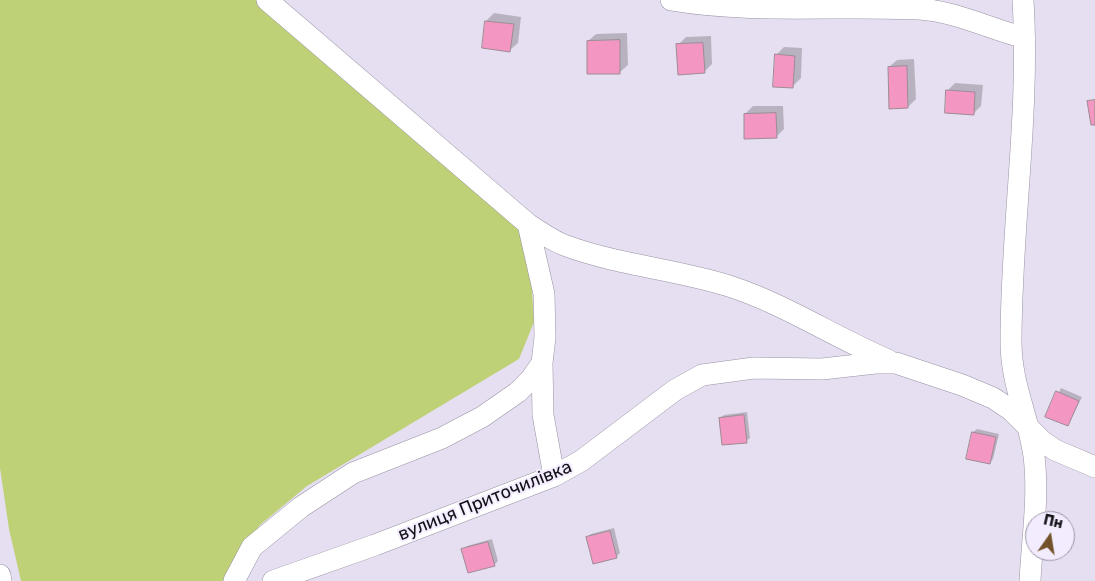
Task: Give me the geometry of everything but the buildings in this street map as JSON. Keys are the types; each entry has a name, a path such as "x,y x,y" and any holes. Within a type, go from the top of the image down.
{"street":[{"path":"267,0 528,224 563,245 648,268 728,286 760,297 850,344 896,363"},
{"path":"671,0 735,8 919,9 951,15 1025,38"},
{"path":"1023,0 1025,38 1024,116 1011,342 1016,388 1030,428 1036,483 1030,581"},
{"path":"528,224 544,294 543,415 554,476"},
{"path":"234,581 252,547 301,507 353,473 442,438 482,417 518,392 531,380 542,363"},
{"name":"вулиця Приточилівка","path":"273,581 375,545 554,476 581,461 675,390 702,375 754,368 822,369 858,364 896,363 962,385 993,398 1011,410 1055,450 1095,467"},
{"path":"0,575 1,581"}],"green space":[{"path":"0,0 262,0 512,213 529,243 534,322 519,359 307,486 260,525 237,556 223,581 21,581 9,529 0,468"}]}
